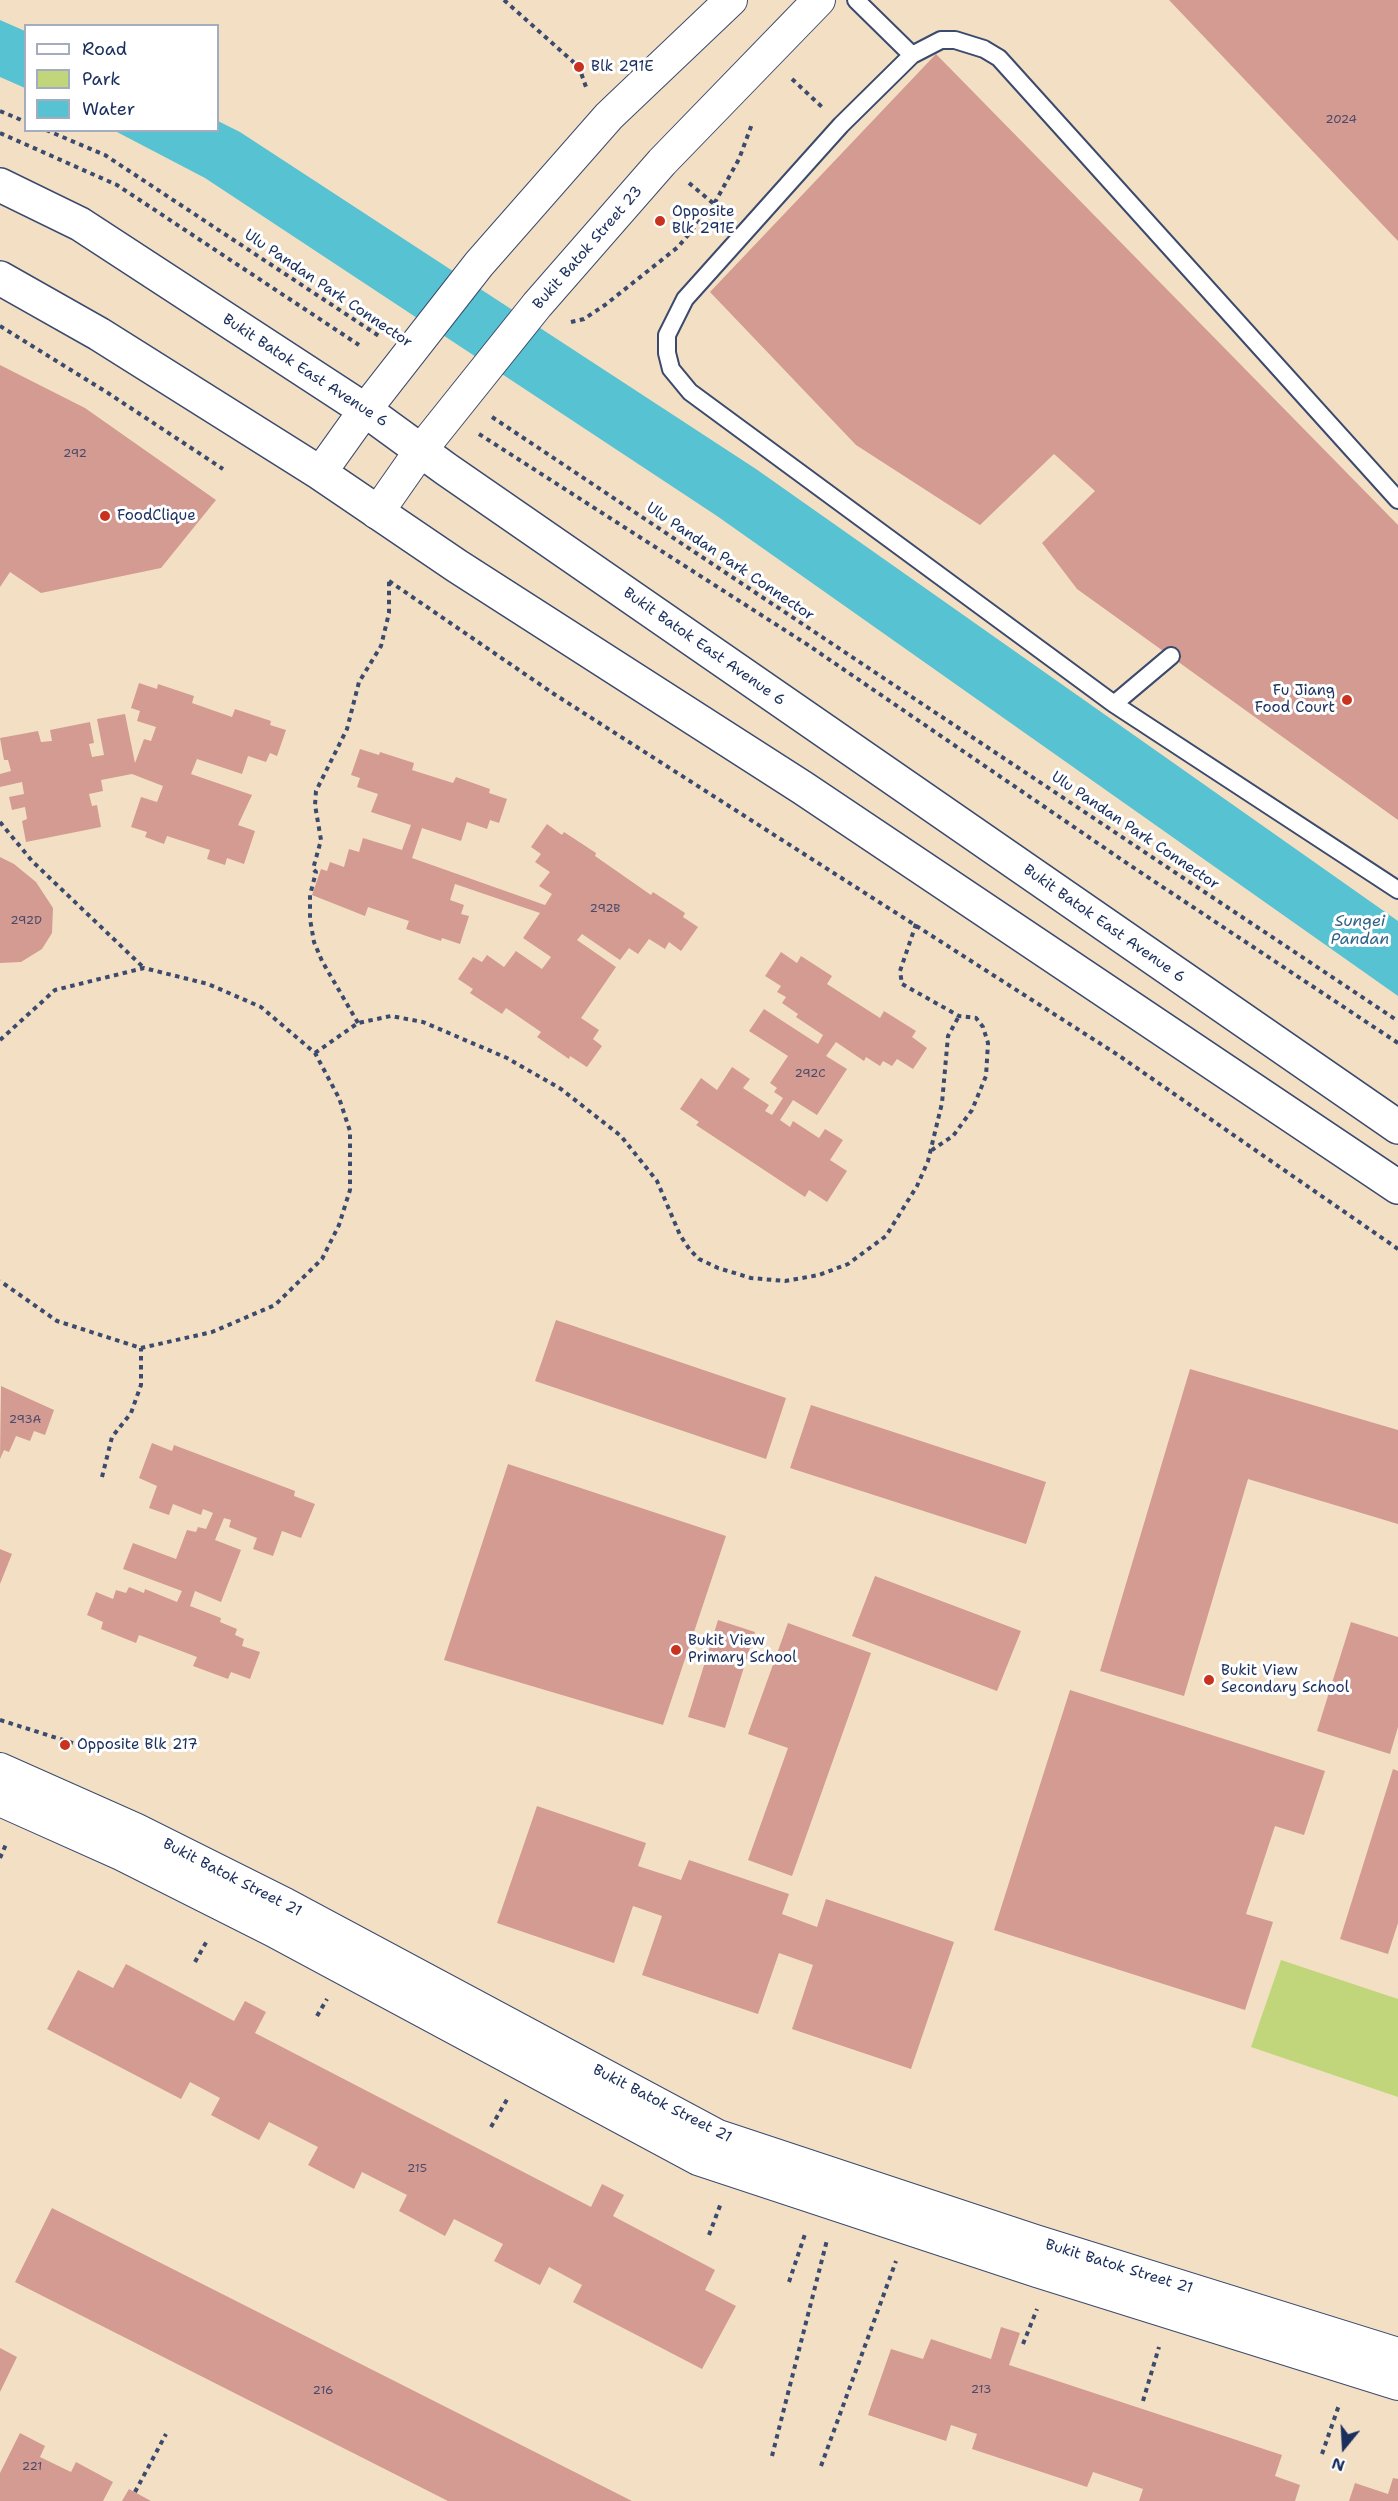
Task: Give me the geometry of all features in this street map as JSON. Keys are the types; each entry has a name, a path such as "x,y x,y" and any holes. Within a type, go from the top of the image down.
{"main road":[{"name":"Bukit Batok East Avenue 6","path":"0,185 80,224 365,410 1398,1127"},
{"path":"0,278 109,339 320,473 377,513 803,788 1398,1187"}],"street":[{"path":"320,473 365,410 478,264 609,116 730,0"},
{"name":"Bukit Batok Street 23","path":"377,513 421,450 537,305 662,162 819,0"},
{"name":"Bukit Batok Street 21","path":"0,1769 135,1829 285,1904 718,2136 1024,2237 1398,2354"},
{"name":"Bukit Batok Street 21","path":"0,1800 123,1855 272,1930 698,2159 1037,2271 1398,2384"}],"lane":[{"path":"856,0 912,55"},
{"path":"1398,500 999,58 955,40 941,40 912,55 841,125 685,299 667,335 666,353 671,369 690,392 1114,704 1398,890"},
{"path":"1114,704 1171,656"}],"path":[{"path":"504,0 579,68"},
{"path":"787,75 841,125"},
{"path":"0,111 24,121"},
{"path":"561,325 584,319 678,247 714,204 739,159 752,123"},
{"name":"Ulu Pandan Park Connector","path":"51,132 105,155 408,356"},
{"path":"0,133 117,185 359,345"},
{"path":"0,326 108,393 223,469"},
{"name":"Ulu Pandan Park Connector","path":"463,398 1398,1021"},
{"path":"479,434 808,645 1138,871 1398,1043"},
{"path":"358,1023 322,961 314,942 310,919 310,895 316,872 313,869 321,840 315,791 347,729 359,682 381,646 389,613 389,581 554,694 1118,1055 1398,1249"},
{"path":"0,822 32,861 144,968"},
{"path":"916,924 900,971 902,984 959,1016 976,1018 984,1027 988,1043 986,1076 972,1110 953,1136 931,1150"},
{"path":"0,1040 55,990 144,968 208,984 261,1007 315,1053 339,1098 350,1131 350,1190 339,1226 322,1259 275,1305 212,1332 141,1348 57,1321 0,1281"},
{"path":"315,1053 358,1023 391,1016 423,1022 507,1058 561,1089 621,1136 657,1181 690,1250 718,1268 751,1278 784,1281 819,1275 848,1264 886,1236 917,1186 931,1150 942,1103 948,1036 959,1016"},
{"path":"102,1477 112,1437 131,1413 141,1385 141,1348"},
{"path":"0,1720 98,1751"},
{"path":"0,1858 4,1848"},
{"path":"195,1962 210,1935"},
{"path":"317,2016 326,2000"},
{"path":"491,2127 506,2102"},
{"path":"708,2235 720,2206"},
{"path":"772,2456 828,2239"},
{"path":"789,2282 802,2241"},
{"path":"821,2466 896,2260"},
{"path":"1023,2344 1035,2314"},
{"path":"1143,2401 1156,2358"},
{"path":"1322,2454 1339,2405"},
{"path":"135,2492 166,2434"}],"green space":[{"path":"1281,1960 1398,1999 1398,2097 1251,2047"}],"water":[{"path":"0,20 24,31 24,88 0,77"},
{"name":"Sungei Pandan","path":"219,122 240,132 756,469 1398,921 1398,996 717,516 205,178 117,132 219,132"}],"building":[{"path":"1169,0 1398,0 1398,241"},
{"path":"936,54 1398,525 1398,820 1077,589 1042,543 1095,491 1054,454 980,525 856,445 710,292"},
{"path":"0,365 85,408 216,500 161,568 41,593 10,572 0,587"},
{"path":"139,683 157,689 158,684 194,696 192,703 232,717 235,709 271,721 270,725 286,730 277,756 270,753 266,762 248,756 242,774 197,759 191,774 252,795 238,825 255,831 244,864 227,858 225,865 207,859 210,850 167,836 164,844 145,837 147,832 131,827 141,797 157,802 163,786 132,774 101,780 103,791 89,794 92,806 97,805 101,827 26,842 22,821 27,819 25,807 12,810 9,797 24,794 22,782 0,787 0,774 11,771 8,760 4,760 0,738 38,731 41,742 52,741 50,730 90,722 94,743 89,744 92,757 104,755 97,719 125,714 135,763 144,739 151,741 156,727 137,721 140,711 131,708"},
{"path":"360,749 379,755 380,752 414,763 412,770 453,783 456,777 490,789 489,793 507,799 499,823 490,820 487,829 467,822 461,841 422,828 412,858 545,905 552,894 539,886 550,872 535,862 541,854 531,847 547,824 562,835 564,832 596,853 595,856 651,895 653,892 685,913 683,917 698,927 681,951 669,942 665,949 649,939 638,954 629,948 620,960 582,934 577,940 616,967 581,1018 599,1030 593,1039 602,1046 587,1067 570,1056 569,1059 537,1037 541,1032 506,1008 502,1014 470,993 473,989 458,979 473,957 482,962 487,955 504,967 516,951 542,969 551,957 523,938 540,913 455,884 450,900 464,905 461,914 469,916 460,944 442,938 441,941 406,929 409,921 368,907 365,916 312,895 321,869 327,871 330,862 344,867 349,849 359,852 363,838 402,850 411,825 371,812 378,794 357,787 360,778 351,775"},
{"path":"0,857 14,864 36,882 53,908 52,933 42,949 21,962 0,963"},
{"path":"781,952 797,963 801,956 832,976 827,984 880,1018 884,1011 916,1031 912,1037 927,1048 913,1069 897,1059 892,1066 883,1061 880,1066 866,1057 864,1061 836,1042 826,1056 847,1069 817,1115 793,1100 780,1120 790,1127 793,1121 819,1138 825,1129 843,1140 830,1160 847,1171 827,1202 809,1190 805,1197 696,1125 699,1122 680,1109 701,1078 717,1090 732,1067 750,1079 743,1088 769,1105 765,1111 772,1115 783,1098 774,1092 777,1088 770,1083 788,1056 749,1031 764,1009 818,1044 823,1035 796,1017 798,1014 782,1003 786,997 777,992 781,986 765,976"},
{"path":"556,1320 786,1398 766,1459 535,1381"},
{"path":"1190,1369 1398,1430 1398,1524 1248,1479 1184,1696 1100,1671"},
{"path":"1,1386 54,1410 45,1435 34,1431 30,1441 16,1436 9,1452 4,1450 0,1459"},
{"path":"811,1405 1046,1482 1026,1544 790,1468"},
{"path":"152,1443 172,1451 174,1445 295,1491 294,1496 315,1504 301,1538 282,1531 273,1556 253,1549 257,1538 229,1527 231,1520 224,1518 215,1540 241,1550 221,1602 195,1591 190,1606 221,1618 220,1622 237,1629 235,1635 244,1639 242,1646 260,1652 250,1679 231,1672 228,1679 193,1666 197,1657 139,1635 136,1643 101,1629 103,1622 87,1615 96,1592 113,1599 116,1590 126,1593 129,1587 144,1593 145,1589 177,1602 182,1591 123,1569 133,1543 176,1559 187,1530 196,1532 198,1527 206,1529 213,1513 203,1509 201,1515 173,1504 169,1515 149,1508 157,1486 139,1478"},
{"path":"508,1464 726,1536 663,1725 444,1660"},
{"path":"0,1549 12,1554 0,1584"},
{"path":"875,1576 1021,1631 997,1691 852,1636"},
{"path":"718,1620 755,1632 725,1728 688,1717"},
{"path":"1351,1622 1398,1637 1398,1727 1390,1754 1317,1731"},
{"path":"788,1623 871,1653 792,1876 748,1860 788,1748 748,1734"},
{"path":"1070,1690 1325,1771 1304,1835 1275,1826 1246,1914 1273,1922 1245,2010 994,1930"},
{"path":"1393,1769 1398,1771 1398,1923 1388,1954 1340,1939"},
{"path":"537,1806 646,1843 638,1866 681,1880 689,1860 789,1894 782,1914 817,1927 826,1899 954,1942 911,2069 792,2029 813,1965 779,1953 758,2014 642,1975 662,1916 633,1906 614,1963 497,1923"},
{"path":"126,1964 234,2021 245,2001 266,2012 255,2033 591,2207 602,2184 624,2195 613,2216 715,2270 705,2290 736,2306 702,2369 573,2302 582,2285 549,2267 540,2285 494,2261 503,2244 454,2219 445,2236 399,2211 407,2195 362,2172 354,2189 308,2165 318,2147 269,2122 259,2140 211,2115 220,2098 190,2082 181,2099 47,2029 78,1970 113,1988"},
{"path":"52,2208 632,2501 448,2501 15,2282"},
{"path":"1001,2327 1020,2333 1009,2365 1282,2455 1275,2476 1300,2485 1295,2501 1139,2501 1143,2489 1093,2472 1087,2487 972,2449 977,2434 951,2425 946,2441 868,2415 891,2349 923,2359 931,2339 991,2359"},
{"path":"0,2348 17,2357 0,2392"},
{"path":"20,2433 45,2446 40,2457 71,2472 76,2462 113,2482 103,2501 0,2501 0,2473"},
{"path":"1393,2478 1398,2479 1398,2501 1349,2501 1355,2483 1388,2494"},
{"path":"129,2489 151,2501 122,2501"}],"place":[{"name":"Blk 291E","path":"579,67"},
{"name":"Opposite Blk 291E","path":"660,221"},
{"name":"FoodClique","path":"105,516"},
{"name":"Fu Jiang Food Court","path":"1347,700"},
{"name":"Bukit View Primary School","path":"676,1650"},
{"name":"Bukit View Secondary School","path":"1209,1680"},
{"name":"Opposite Blk 217","path":"65,1745"}]}
